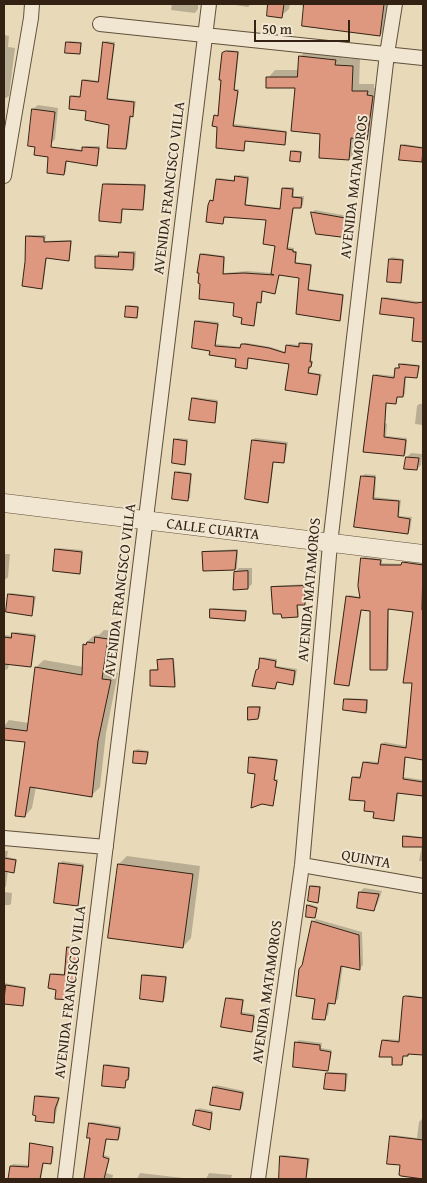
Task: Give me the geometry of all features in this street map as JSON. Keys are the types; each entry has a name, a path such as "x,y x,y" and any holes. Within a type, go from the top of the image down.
{"street":[{"path":"4,176 32,4"},
{"name":"AVENIDA FRANCISCO VILLA","path":"65,1179 209,4"},
{"name":"AVENIDA MATAMOROS","path":"258,1179 302,865 330,544 387,54 395,4"},
{"path":"100,24 423,58"},
{"name":"CALLE CUARTA","path":"4,503 423,554"},
{"path":"4,838 106,846"},
{"name":"QUINTA","path":"302,865 423,886"}],"building":[{"path":"268,4 284,4 282,18 267,16"},
{"path":"304,4 384,4 380,36 302,26"},
{"path":"66,42 81,43 80,54 65,53"},
{"path":"103,42 114,44 107,99 134,102 133,117 130,116 126,149 107,148 109,125 85,120 86,111 69,109 70,96 80,97 82,80 98,82"},
{"path":"226,51 238,52 234,90 238,91 233,126 286,132 285,145 245,141 244,151 216,148 217,127 212,126 214,115 218,116 222,53"},
{"path":"299,56 336,60 335,65 353,66 352,91 368,91 367,95 373,96 367,140 351,138 349,160 319,158 320,134 291,131 295,88 266,88 266,77 297,77"},
{"path":"32,109 55,112 51,147 82,151 82,147 99,148 97,166 66,161 64,175 47,173 48,157 34,155 35,147 28,146"},
{"path":"401,145 423,148 422,162 399,160"},
{"path":"291,151 301,152 300,162 290,161"},
{"path":"235,176 248,178 245,205 280,209 282,188 293,189 292,197 302,198 301,208 293,208 287,249 296,252 295,263 311,265 308,290 343,295 340,321 296,314 299,278 279,275 275,294 262,291 261,303 257,302 254,326 241,324 242,318 233,316 234,303 199,299 200,284 198,283 199,273 197,273 200,254 224,257 223,274 274,275 271,274 275,246 263,244 266,220 224,217 223,224 206,222 208,205 210,200 213,201 216,179 234,181"},
{"path":"103,184 145,185 143,210 122,209 121,223 99,221"},
{"path":"311,212 351,219 349,238 316,234"},
{"path":"26,236 44,237 44,242 71,241 69,261 46,258 42,289 22,286"},
{"path":"119,252 134,253 133,270 95,268 95,256 118,257"},
{"path":"389,259 403,260 401,283 387,282"},
{"path":"382,298 416,303 423,302 423,342 412,341 414,318 380,314"},
{"path":"126,306 138,307 137,318 125,317"},
{"path":"195,321 218,324 215,346 240,348 241,344 245,344 285,353 286,345 299,347 299,343 312,344 310,362 312,362 308,373 320,375 317,395 285,390 289,364 248,358 247,369 235,367 236,359 209,355 210,351 192,348"},
{"path":"399,364 419,366 417,378 405,377 403,397 397,397 396,404 386,403 384,437 406,440 404,456 363,452 373,375 394,378 395,368 399,368"},
{"path":"192,398 217,402 215,423 189,420"},
{"path":"174,439 187,441 185,465 172,463"},
{"path":"252,440 286,444 284,463 273,462 268,503 245,499"},
{"path":"406,457 419,458 417,470 404,469"},
{"path":"175,472 191,474 188,501 172,499"},
{"path":"361,476 375,477 373,499 399,501 398,517 410,519 408,534 354,527"},
{"path":"55,549 82,552 80,574 53,571"},
{"path":"237,551 235,570 203,571 202,552"},
{"path":"361,558 381,560 380,565 401,565 402,562 423,565 423,760 405,757 403,779 423,782 423,796 397,793 394,821 373,818 374,812 364,811 365,801 349,800 352,777 360,778 363,762 378,764 381,744 406,748 412,683 403,683 413,612 388,609 387,670 370,670 370,611 361,610 349,686 334,684 346,596 360,598 358,586"},
{"path":"248,571 248,589 233,590 234,572"},
{"path":"304,586 305,605 297,605 298,617 282,618 281,614 273,614 271,587"},
{"path":"8,594 34,597 32,616 6,612"},
{"path":"210,609 246,611 245,621 210,618"},
{"path":"12,633 35,636 31,667 4,664 4,637 11,638"},
{"path":"95,637 108,639 102,679 111,680 98,741 92,797 30,787 25,817 15,816 25,742 4,740 4,728 27,731 35,667 82,675 83,644 86,645 87,642 94,643"},
{"path":"260,658 276,661 275,667 295,671 293,685 277,682 275,689 252,686"},
{"path":"173,659 175,687 150,686 150,670 158,670 157,660"},
{"path":"344,699 367,700 366,713 343,710"},
{"path":"248,707 260,707 258,719 248,720"},
{"path":"134,751 148,752 146,764 133,763"},
{"path":"249,757 277,760 274,780 277,781 273,806 262,804 251,808 255,774 248,773"},
{"path":"403,836 423,838 423,847 403,847"},
{"path":"4,858 16,860 14,873 4,871"},
{"path":"59,863 83,866 78,906 54,903"},
{"path":"118,864 193,874 183,948 108,938"},
{"path":"310,886 320,887 318,903 308,901"},
{"path":"359,892 379,894 374,911 357,908"},
{"path":"307,905 317,908 315,918 306,917"},
{"path":"312,921 359,935 360,970 341,966 335,1004 328,1003 325,1020 312,1019 315,999 296,996 299,969 302,965"},
{"path":"67,947 80,949 72,1000 55,999 56,990 48,988 50,974 64,975"},
{"path":"142,975 166,977 163,1002 140,999"},
{"path":"6,985 25,988 23,1006 4,1004"},
{"path":"403,997 423,998 423,1055 408,1054 408,1056 403,1056 402,1065 392,1065 392,1057 379,1057 382,1040 399,1042"},
{"path":"226,998 243,1000 241,1014 254,1016 252,1032 221,1027"},
{"path":"295,1042 320,1045 320,1050 331,1052 328,1071 293,1067"},
{"path":"104,1065 129,1068 125,1088 102,1086"},
{"path":"326,1073 346,1074 345,1091 324,1089"},
{"path":"213,1087 243,1093 240,1110 210,1105"},
{"path":"35,1096 59,1098 55,1109 54,1123 35,1121 36,1116 33,1115"},
{"path":"196,1110 212,1113 210,1130 193,1125"},
{"path":"89,1123 120,1128 118,1140 106,1139 103,1157 109,1159 104,1179 84,1179 90,1138 87,1138"},
{"path":"390,1136 423,1140 423,1179 401,1176 399,1175 400,1165 387,1164"},
{"path":"30,1143 53,1147 51,1164 43,1163 40,1179 8,1179 10,1166 28,1167"},
{"path":"280,1156 308,1159 306,1179 279,1179"}]}
